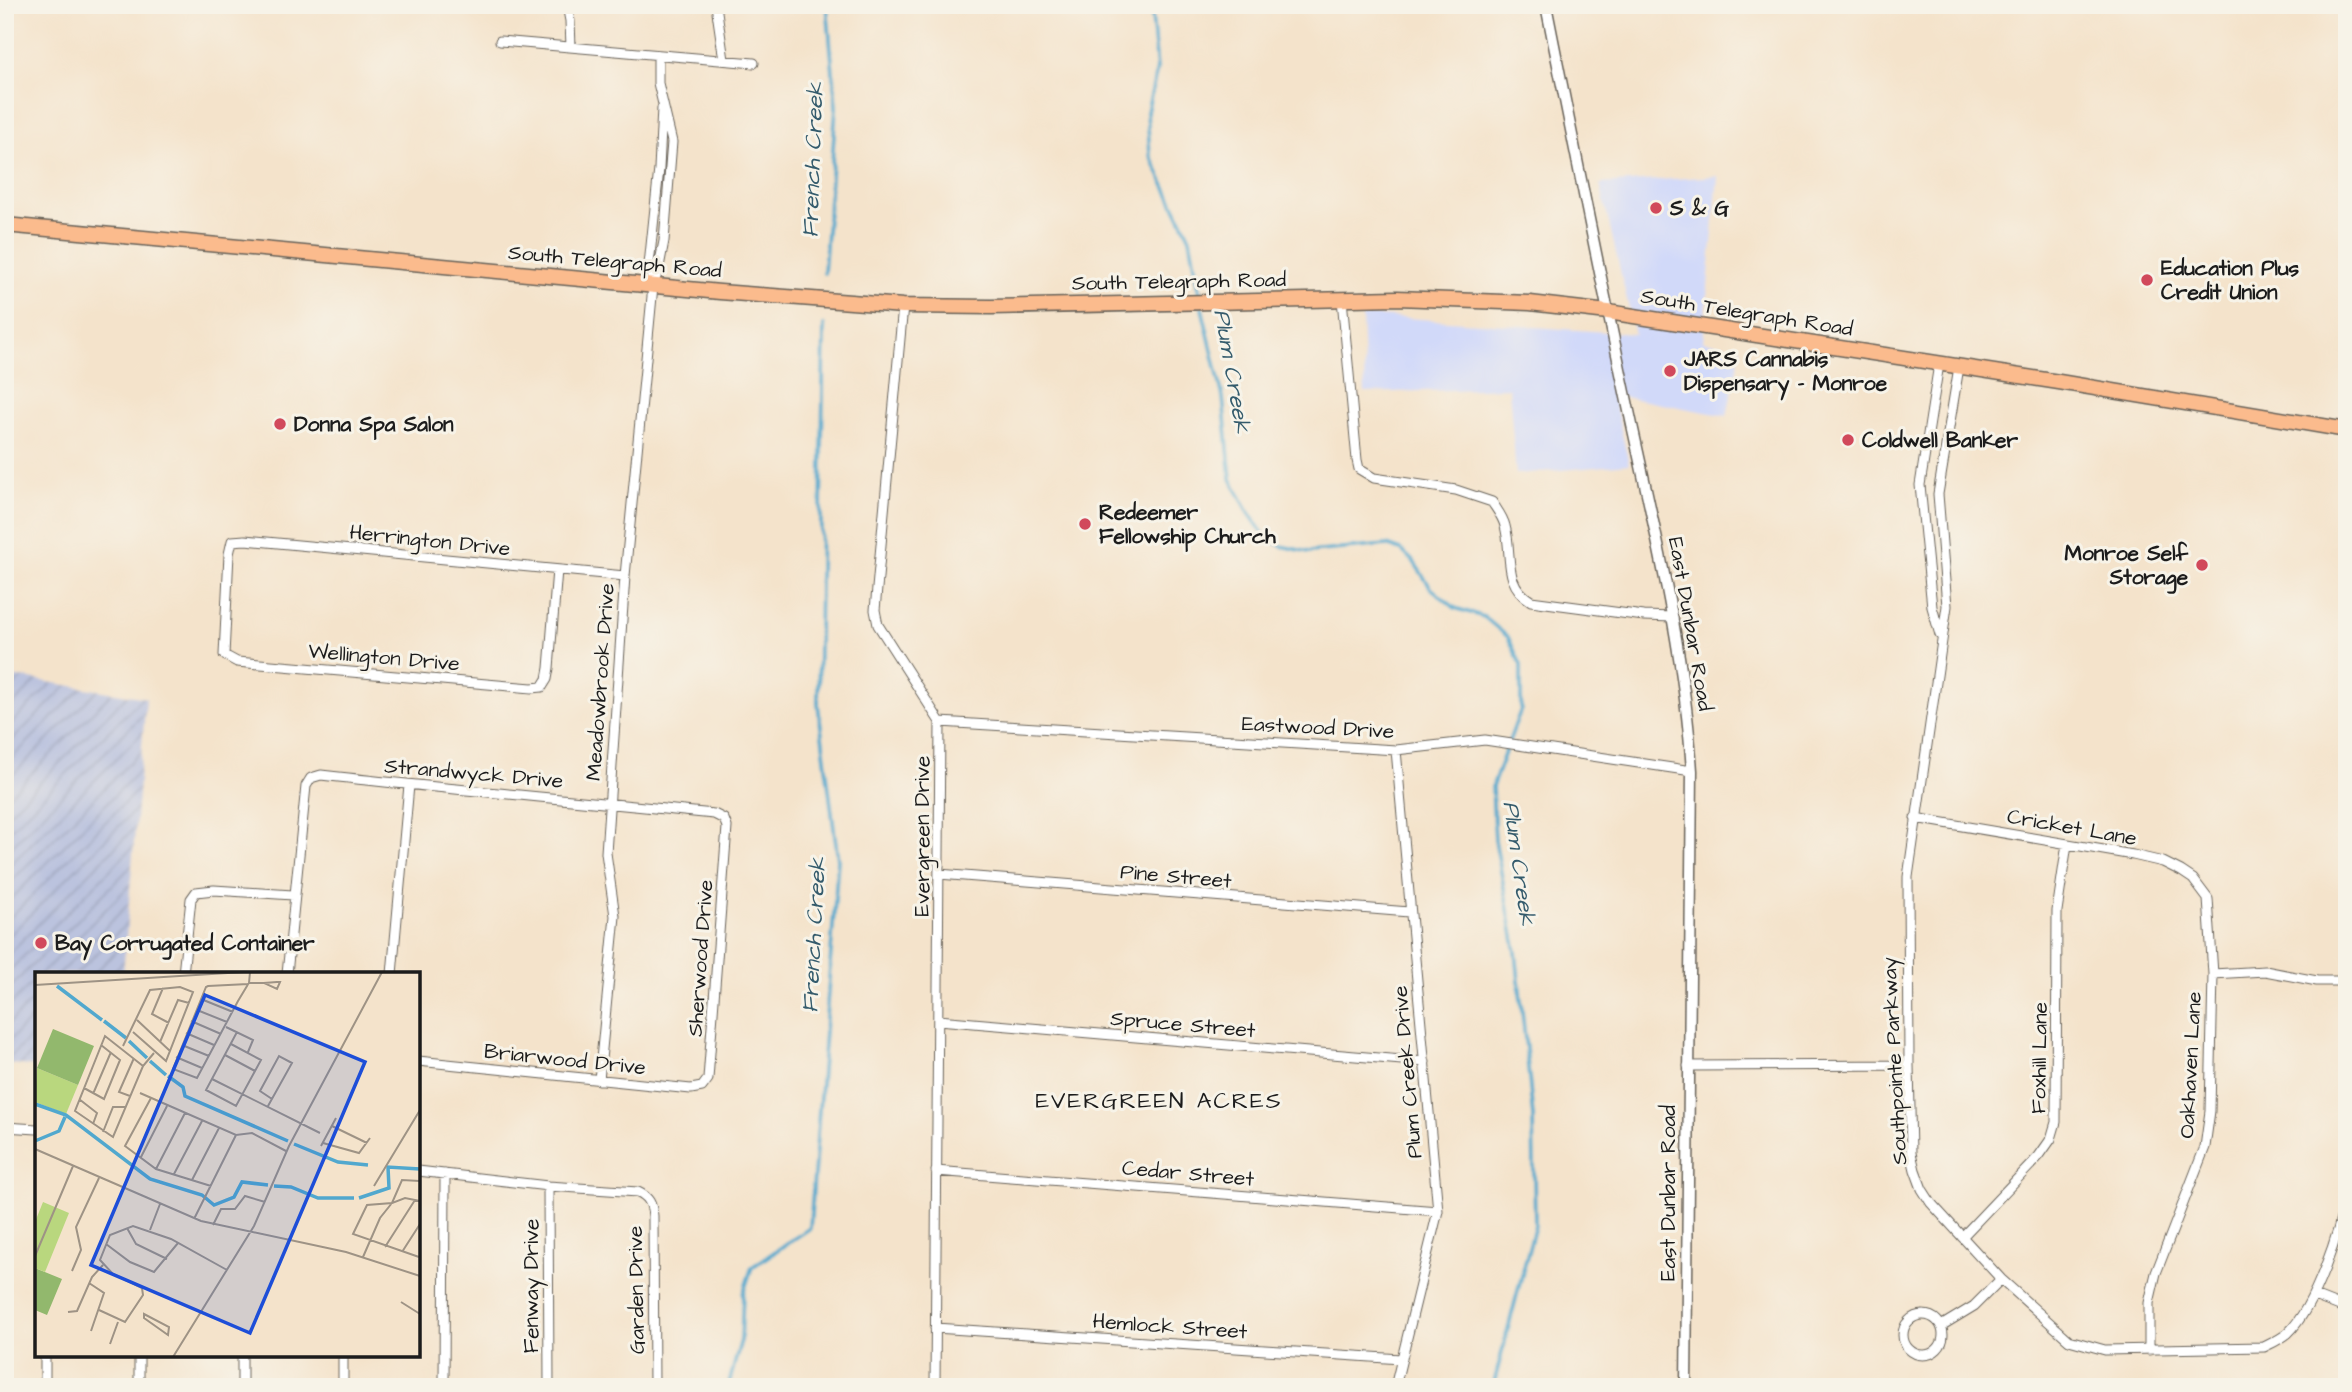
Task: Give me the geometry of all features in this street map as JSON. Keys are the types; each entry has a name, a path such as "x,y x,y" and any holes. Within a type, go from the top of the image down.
{"main road":[{"name":"South Telegraph Road","path":"5,225 653,286 903,306 991,307 1451,298 1530,303 1608,312 2347,430"}],"street":[{"path":"567,5 571,47"},
{"path":"716,5 724,60"},
{"name":"East Dunbar Road","path":"1546,5 1673,617 1688,716 1692,771 1686,1387"},
{"path":"500,41 754,63"},
{"name":"Meadowbrook Drive","path":"599,1080 615,916 606,853 625,576 653,286 664,241 672,142 662,108 658,83 658,55"},
{"path":"1342,299 1359,469 1374,478 1456,490 1492,502 1503,519 1506,530 1513,582 1519,594 1531,601 1673,617"},
{"path":"903,306 874,610 878,625 940,722"},
{"name":"Southpointe Parkway","path":"1938,364 1920,485 1932,607 1941,637"},
{"name":"Southpointe Parkway","path":"1959,367 1938,494 1947,606 1908,877 1911,1153 1922,1189 1931,1203 2001,1279 2068,1340 2105,1350 2264,1347 2286,1335 2300,1320 2314,1296 2347,1193"},
{"name":"Herrington Drive","path":"224,655 232,541 245,540 625,576"},
{"name":"Wellington Drive","path":"224,655 237,662 542,687 549,668 557,570"},
{"name":"Eastwood Drive","path":"940,722 1396,750 1474,740 1500,741 1692,771"},
{"name":"Evergreen Drive","path":"935,1387 940,722"},
{"name":"Plum Creek Drive","path":"1395,1387 1438,1211 1396,750"},
{"name":"Strandwyck Drive","path":"293,895 306,786 311,778 321,775 714,814 724,818 726,836"},
{"path":"392,972 409,785"},
{"name":"Cricket Lane","path":"1916,818 2163,862 2193,880 2208,899"},
{"name":"Sherwood Drive","path":"705,1083 708,1079 726,836"},
{"name":"Foxhill Lane","path":"1962,1237 2039,1156 2051,1139 2056,1122 2057,911 2067,844"},
{"name":"Pine Street","path":"939,874 1409,912"},
{"path":"183,972 191,899 196,892 214,890 293,895 287,972"},
{"name":"Oakhaven Lane","path":"2149,1350 2149,1303 2156,1273 2205,1147 2210,1111 2213,974 2208,899"},
{"path":"2213,974 2265,971 2318,982 2347,981"},
{"name":"Spruce Street","path":"938,1020 1425,1062"},
{"name":"Briarwood Drive","path":"420,1061 691,1089 702,1087 705,1083"},
{"path":"1688,1066 1909,1065"},
{"path":"5,1127 35,1129"},
{"path":"420,1171 548,1186"},
{"name":"Cedar Street","path":"936,1171 1438,1211"},
{"path":"444,1387 445,1174"},
{"name":"Garden Drive","path":"548,1186 638,1192 646,1195 652,1206 654,1387"},
{"name":"Fenway Drive","path":"548,1186 549,1387"},
{"path":"1941,1326 1975,1306 2001,1279"},
{"path":"2314,1296 2347,1309"},
{"path":"1916,1316 1931,1317 1941,1326 1943,1339 1932,1354 1919,1355 1908,1349 1904,1343 1903,1331 1906,1324 1916,1316"},
{"name":"Hemlock Street","path":"935,1328 1401,1360"},
{"path":"45,1357 45,1387"},
{"path":"139,1357 139,1387"},
{"path":"242,1357 242,1387"},
{"path":"343,1357 343,1387"}],"shaded area":[{"path":"1718,176 1703,341 1741,348 1727,416 1613,395 1629,464 1516,474 1509,388 1365,393 1362,315 1635,334 1600,184"},
{"path":"5,675 146,698 123,972 35,972 35,1067 5,1063"}],"waterway":[{"name":"French Creek","path":"824,273 836,107 827,5"},
{"name":"Plum Creek","path":"1151,5 1157,69 1147,112 1150,155 1190,238 1201,300"},
{"name":"Plum Creek","path":"1202,308 1223,397 1231,479 1264,535 1281,546 1309,552 1387,545 1401,550 1414,562 1431,588 1455,608 1484,617 1508,637 1521,665 1521,709 1492,787 1495,840 1516,952 1533,1117 1535,1225 1493,1387"},
{"name":"French Creek","path":"728,1387 741,1340 743,1294 752,1267 810,1228 838,860 818,704 824,325"}],"place":[{"name":"S & G","path":"1656,208"},
{"name":"Education Plus Credit Union","path":"2147,280"},
{"name":"JARS Cannabis Dispensary - Monroe","path":"1670,371"},
{"name":"Donna Spa Salon","path":"280,424"},
{"name":"Coldwell Banker","path":"1848,440"},
{"name":"Redeemer Fellowship Church","path":"1085,524"},
{"name":"Monroe Self Storage","path":"2202,565"},
{"name":"Bay Corrugated Container","path":"41,943"}],"district":[{"name":"EVERGREEN ACRES","path":"1159,1100"}]}
